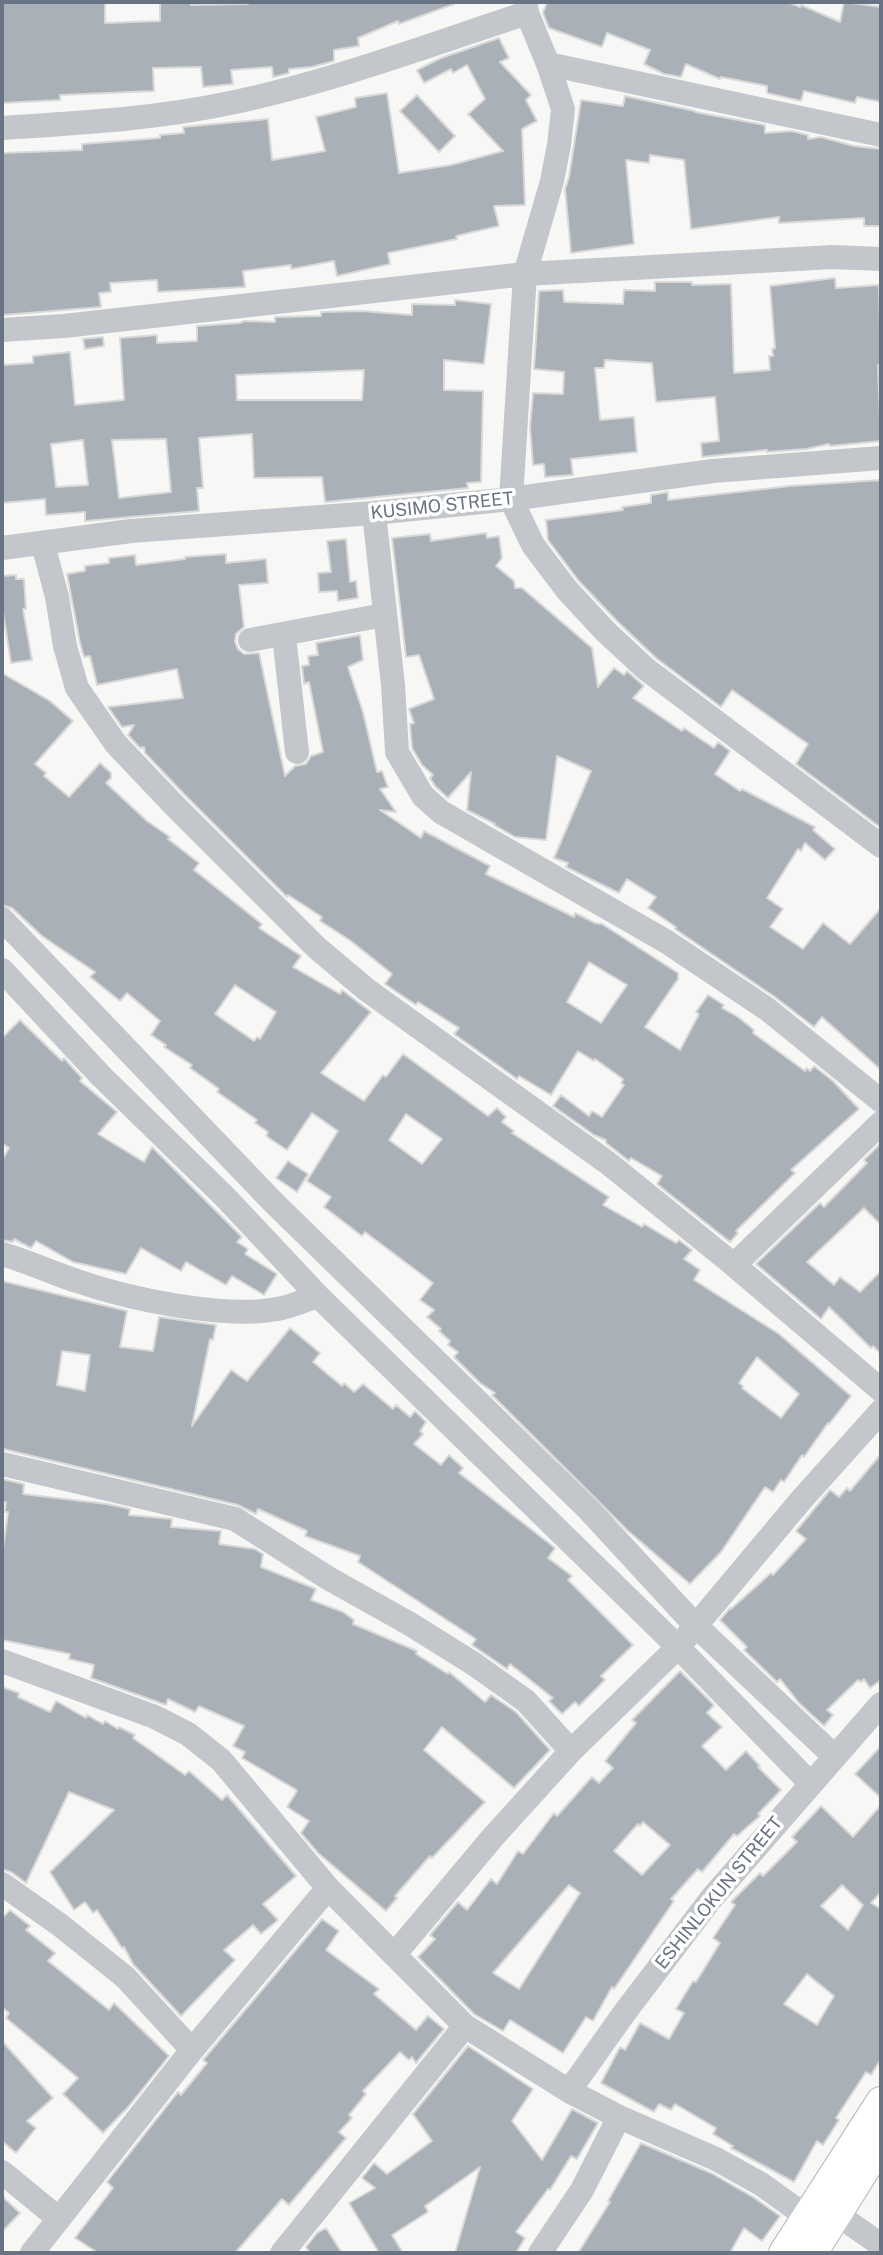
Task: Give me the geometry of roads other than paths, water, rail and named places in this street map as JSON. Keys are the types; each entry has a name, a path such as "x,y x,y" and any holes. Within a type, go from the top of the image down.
{"main road":[{"path":"783,2253 881,2102"},
{"path":"812,2253 881,2143"}],"street":[{"path":"2,128 93,122 175,113 231,103 334,76 526,8 563,109 559,145 526,274 511,499 533,545 567,590 606,632 646,669 881,846"},
{"path":"548,64 881,135"},
{"path":"2,330 64,326 526,274 833,257 881,259"},
{"name":"KUSIMO STREET","path":"2,548 131,531 374,513 511,499 713,471 881,458"},
{"path":"374,513 393,685 397,752 423,796 441,812 667,942 767,1009 881,1101"},
{"path":"43,544 77,688 116,744 317,948 357,982 608,1163 734,1265 881,1390"},
{"path":"250,639 384,615"},
{"path":"284,635 297,751"},
{"path":"2,919 273,1202 589,1510 695,1625 834,1756"},
{"path":"2,970 102,1076 225,1197 318,1296 678,1647 811,1784"},
{"path":"734,1265 881,1123"},
{"path":"2,1254 79,1282 136,1297 205,1308 242,1311 278,1309 318,1296"},
{"path":"430,1404 454,1381"},
{"path":"394,1955 493,1837 571,1751 678,1647 881,1411"},
{"path":"2,1464 235,1519 328,1578 474,1664 526,1701 571,1751"},
{"path":"2,1661 155,1717 188,1734 222,1760 328,1888 465,2026 569,2091 619,2117 716,2158 761,2184 807,2217"},
{"name":"ESHINLOKUN STREET","path":"569,2091 710,1899 881,1704"},
{"path":"2,1884 60,1925 125,1977 192,2050"},
{"path":"32,2253 192,2050 328,1888"},
{"path":"282,2253 465,2026"},
{"path":"540,2253 582,2190 619,2117"},
{"path":"2,2172 59,2219"},
{"path":"838,2215 881,2245"}]}
